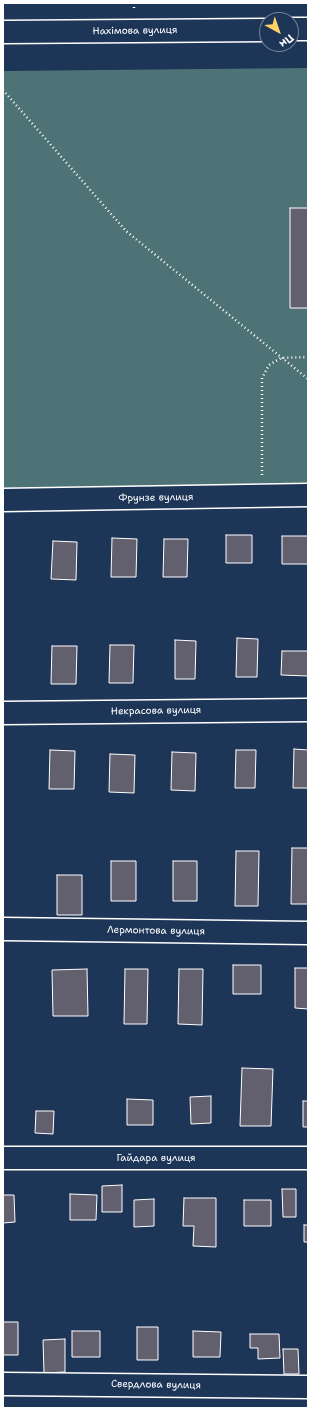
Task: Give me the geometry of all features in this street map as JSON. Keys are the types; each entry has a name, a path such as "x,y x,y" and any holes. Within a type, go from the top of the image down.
{"street":[{"name":"Нахімова вулиця","path":"3,32 259,30"},
{"name":"Фрунзе вулиця","path":"3,500 308,495"},
{"name":"Некрасова вулиця","path":"3,712 308,710"},
{"name":"Лермонтова вулиця","path":"3,929 308,934"},
{"name":"Гайдара вулиця","path":"3,1158 308,1158"},
{"name":"Свердлова вулиця","path":"3,1384 308,1387"}],"path":[{"path":"3,90 126,231 308,379"},
{"path":"262,496 262,378 268,365 281,358 308,357"}],"green space":[{"path":"308,68 308,489 3,492 3,71"}],"building":[{"path":"290,208 308,208 308,308 290,308"},
{"path":"226,535 252,535 252,563 226,563"},
{"path":"282,536 308,536 308,564 282,564"},
{"path":"112,538 137,539 136,577 111,577"},
{"path":"164,539 188,539 187,577 163,577"},
{"path":"53,541 77,542 76,580 51,579"},
{"path":"237,638 258,639 257,677 236,677"},
{"path":"175,640 196,641 195,679 175,679"},
{"path":"110,645 134,645 133,683 109,683"},
{"path":"52,646 77,646 76,684 51,684"},
{"path":"282,651 308,651 308,676 281,675"},
{"path":"294,749 308,750 308,788 293,788"},
{"path":"50,750 75,751 74,789 49,789"},
{"path":"236,750 256,750 255,788 235,788"},
{"path":"172,752 196,753 195,791 171,790"},
{"path":"110,754 135,755 134,793 109,792"},
{"path":"292,848 308,848 308,904 291,904"},
{"path":"236,851 259,851 258,906 235,906"},
{"path":"111,861 136,861 136,901 111,901"},
{"path":"173,861 197,861 197,901 173,901"},
{"path":"57,875 82,875 82,915 57,915"},
{"path":"233,965 261,965 261,994 233,994"},
{"path":"295,968 308,968 308,1009 295,1008"},
{"path":"87,969 88,1016 53,1016 52,970"},
{"path":"125,969 148,969 147,1024 124,1024"},
{"path":"179,969 203,969 202,1025 178,1024"},
{"path":"242,1068 273,1069 271,1126 240,1126"},
{"path":"211,1096 211,1123 191,1124 190,1097"},
{"path":"127,1099 153,1100 153,1125 127,1125"},
{"path":"303,1101 308,1101 308,1127 303,1127"},
{"path":"36,1111 54,1111 53,1134 35,1133"},
{"path":"122,1185 122,1212 102,1212 102,1186"},
{"path":"282,1189 296,1189 296,1217 283,1217"},
{"path":"70,1194 97,1195 96,1220 70,1220"},
{"path":"3,1195 14,1195 15,1222 3,1223"},
{"path":"184,1198 216,1198 216,1247 193,1246 194,1226 183,1226"},
{"path":"154,1199 154,1226 134,1227 134,1200"},
{"path":"244,1200 271,1200 271,1226 244,1226"},
{"path":"304,1225 308,1225 308,1242 304,1242"},
{"path":"3,1322 18,1322 18,1355 3,1355"},
{"path":"137,1327 158,1327 158,1360 137,1360"},
{"path":"72,1331 100,1331 100,1357 72,1357"},
{"path":"193,1331 221,1332 220,1357 193,1357"},
{"path":"250,1334 279,1334 280,1358 258,1359 258,1348 250,1348"},
{"path":"65,1339 65,1372 44,1373 43,1340"},
{"path":"283,1349 298,1349 299,1374 284,1374"}]}
